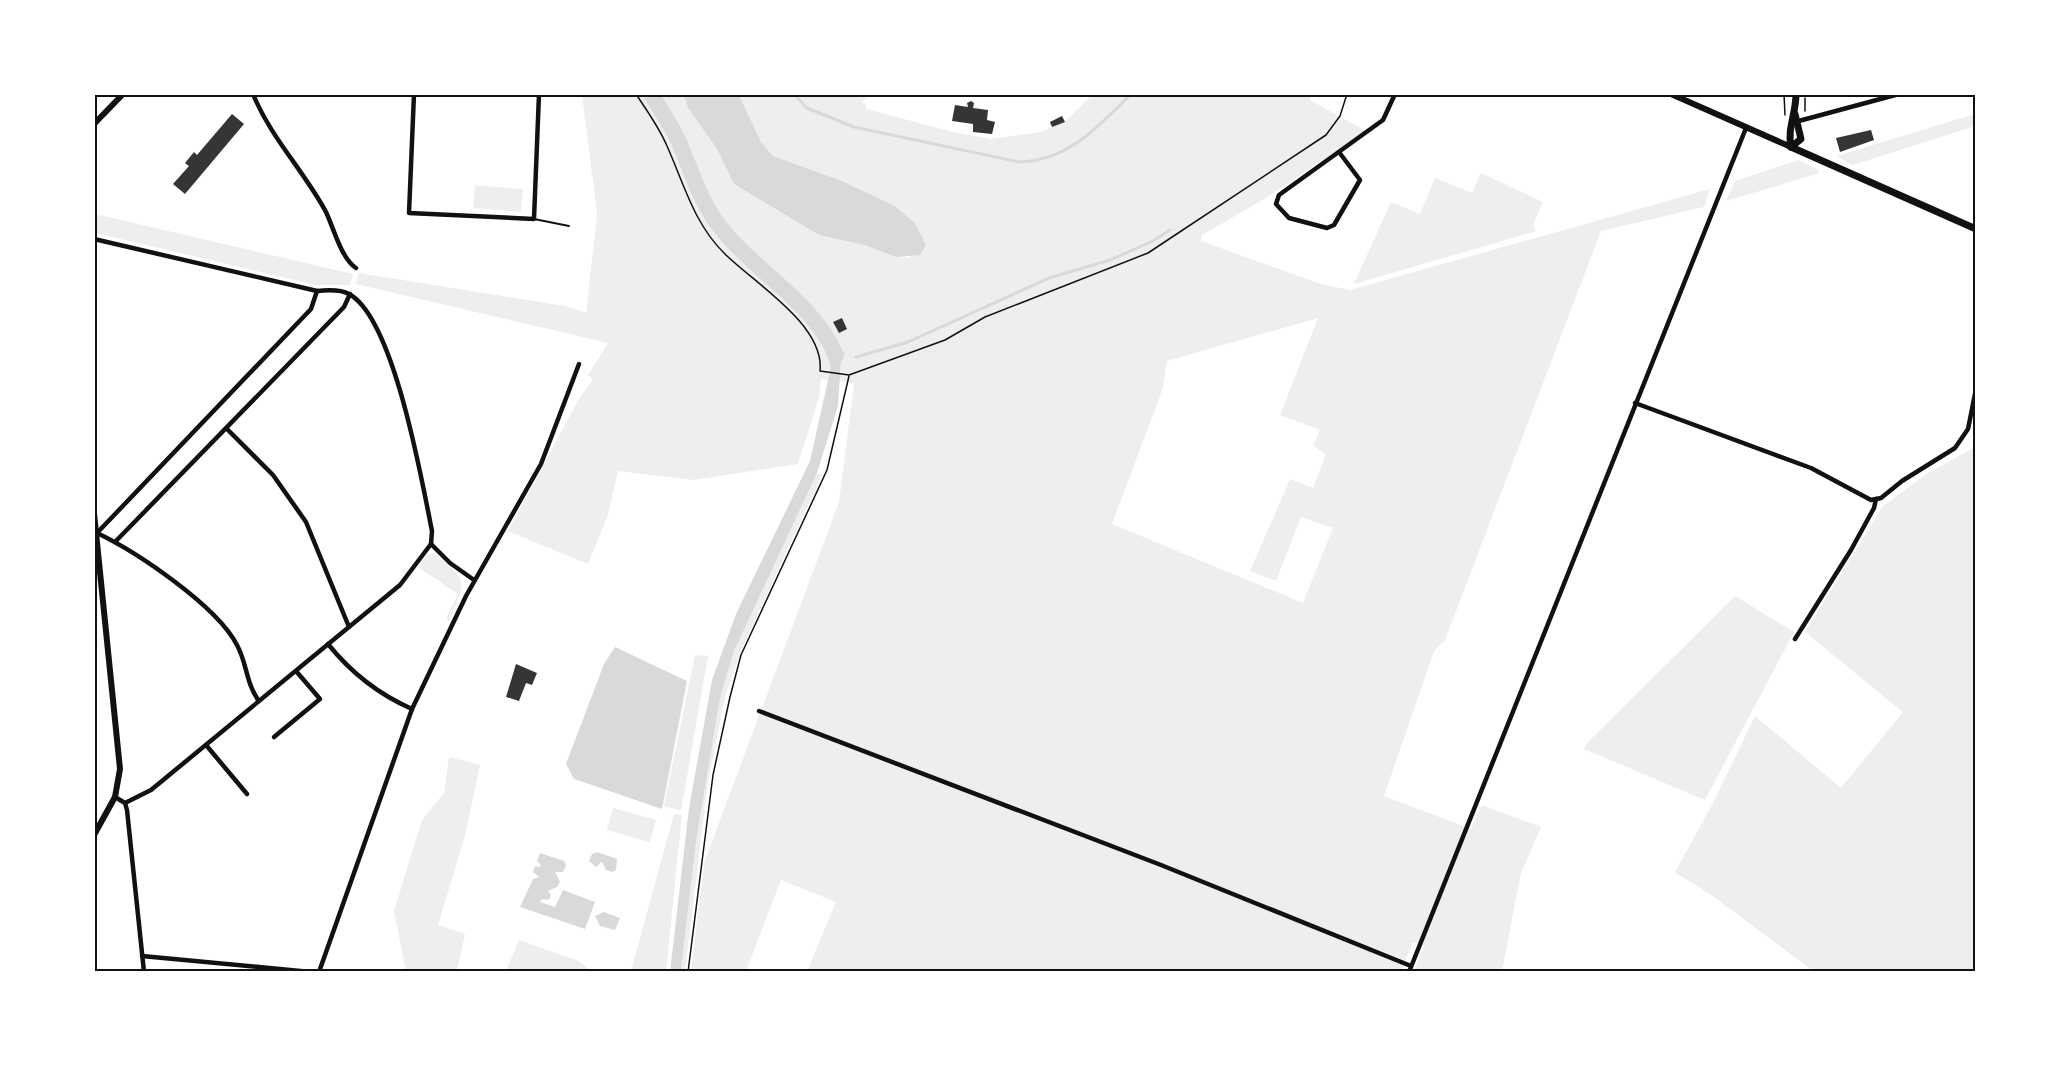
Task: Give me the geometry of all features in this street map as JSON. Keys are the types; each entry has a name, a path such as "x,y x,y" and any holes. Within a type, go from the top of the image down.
{"main road":[{"path":"1791,147 1801,139 1799,122 1795,114 1796,94"},
{"path":"1791,147 1788,135 1799,122"},
{"path":"1791,147 1976,229"}],"street":[{"path":"94,124 123,94"},
{"path":"253,94 274,134 326,212 348,260 356,268"},
{"path":"414,94 409,213 534,219 539,94"},
{"path":"1339,152 1360,180 1334,225 1327,228 1289,218 1276,204 1279,195 1383,120 1395,94"},
{"path":"1671,94 1791,147"},
{"path":"1799,122 1899,94"},
{"path":"759,711 1161,865 1410,969 1746,128"},
{"path":"94,239 317,291 341,291 351,294 373,324 403,396 432,531 431,544 400,585 151,790 125,803"},
{"path":"97,533 311,309 317,291"},
{"path":"116,542 344,307 351,294"},
{"path":"319,972 412,709 474,580 538,471 579,364"},
{"path":"1635,404 1801,464 1835,479 1866,498 1876,499 1948,454 1964,439 1971,431 1976,389"},
{"path":"227,429 273,475 306,522 349,627"},
{"path":"1795,639 1851,550 1874,508 1876,499"},
{"path":"94,513 120,758 115,797 94,835"},
{"path":"97,533 116,542 213,612 238,646 251,688 259,701"},
{"path":"431,544 450,563 474,580"},
{"path":"328,644 346,666 369,686 390,700 412,709"},
{"path":"274,737 320,699 296,671"},
{"path":"206,745 247,794"},
{"path":"115,797 125,803"},
{"path":"125,803 144,972"},
{"path":"142,956 311,972"}],"lane":[{"path":"534,219 569,225"}],"path":[{"path":"636,94 663,139 686,196 704,229 725,254 801,323 818,348 820,370 843,375 849,375 945,340 985,317 1148,253 1326,135 1340,116 1347,94"},
{"path":"1784,94 1783,122 1799,122 1804,94"},
{"path":"688,972 713,775 741,655 826,470 838,419 849,388 849,375"}],"shaded area":[{"path":"582,95 684,95 688,108 717,149 734,184 819,235 864,245 896,257 910,258 915,223 895,206 842,181 773,156 761,142 739,95 868,95 862,103 866,104 866,109 953,132 991,139 1041,132 1065,122 1092,95 1311,95 1310,100 1366,131 1266,198 1202,235 1201,241 1321,284 1350,290 1710,189 1704,207 1601,231 1445,640 1434,651 1384,796 1471,829 1482,805 1541,827 1521,873 1502,971 1414,971 1424,946 1413,942 1401,972 807,971 836,902 781,880 746,971 691,971 704,863 839,502 854,383 821,379 819,397 798,464 693,480 618,471 608,515 588,564 508,531 579,399 593,379 588,375 608,343 356,284 359,273 565,306 586,313 597,213","holes":["1318,318 1280,415 1320,430 1313,446 1326,454 1313,488 1290,479 1250,571 1276,581 1301,517 1333,528 1303,603 1112,524 1163,388 1167,361"]},
{"path":"684,95 739,95 761,142 773,156 842,181 895,206 915,223 926,245 920,255 896,257 864,245 819,235 734,184 717,149 688,108"},
{"path":"1975,114 1975,126 1853,165 1836,156"},
{"path":"1798,160 1819,170 1817,174 1726,201 1735,181"},
{"path":"1481,173 1543,202 1533,225 1536,231 1354,284 1391,202 1420,214 1435,178 1472,193"},
{"path":"475,185 523,189 521,212 473,208"},
{"path":"95,214 353,274 350,285 316,285 95,233"},
{"path":"827,332 841,358 838,406 817,473 734,651 720,698 696,842 681,971 670,972 689,808 712,680 736,614 810,461 831,367 822,342"},
{"path":"1975,447 1975,971 1813,971 1710,894 1675,872 1712,805 1755,716 1841,788 1903,712 1805,632 1883,506 1928,473"},
{"path":"817,473 822,475 743,646 725,697 707,789 685,971 681,972 696,842 720,698 734,651"},
{"path":"434,553 454,570 461,582 459,597 449,621 446,619 458,594 418,567 427,555"},
{"path":"1735,596 1794,632 1705,800 1584,749 1588,742"},
{"path":"615,647 687,681 662,809 574,779 566,764 604,664"},
{"path":"695,655 708,656 681,811 664,806"},
{"path":"449,757 480,765 465,836 438,925 465,934 457,971 406,971 394,911 422,820 444,793"},
{"path":"613,808 656,820 650,842 607,830"},
{"path":"674,814 682,815 666,971 631,971"},
{"path":"597,852 617,859 616,870 612,872 606,870 602,862 596,867 589,861 592,854"},
{"path":"540,853 564,861 566,865 563,872 555,872 560,882 557,887 548,891 551,895 549,900 542,899 540,902 555,907 563,890 595,902 585,929 520,907 533,879 539,877 533,872 535,866 540,867 541,865 537,861"},
{"path":"604,912 620,918 615,930 600,926 595,916"},
{"path":"519,940 579,961 590,971 506,971"}],"building":[{"path":"971,101 974,103 973,108 988,110 987,120 995,122 992,134 973,132 973,124 952,121 955,105 968,107 967,103"},
{"path":"232,114 244,124 185,194 173,184 189,166 185,163 194,152 197,155"},
{"path":"1062,116 1065,122 1052,127 1050,122"},
{"path":"1871,130 1874,140 1840,152 1836,138"},
{"path":"842,318 847,329 839,333 833,322"},
{"path":"516,664 537,673 532,685 526,683 519,701 506,697"}],"waterway":[{"path":"651,94 677,138 698,190 715,220 745,254 796,300 825,335 836,355"},
{"path":"794,94 807,108 854,127 1019,162 1037,160 1068,148 1107,118 1131,94"},
{"path":"856,357 908,342 1049,278 1110,260 1153,241 1170,230"}]}
